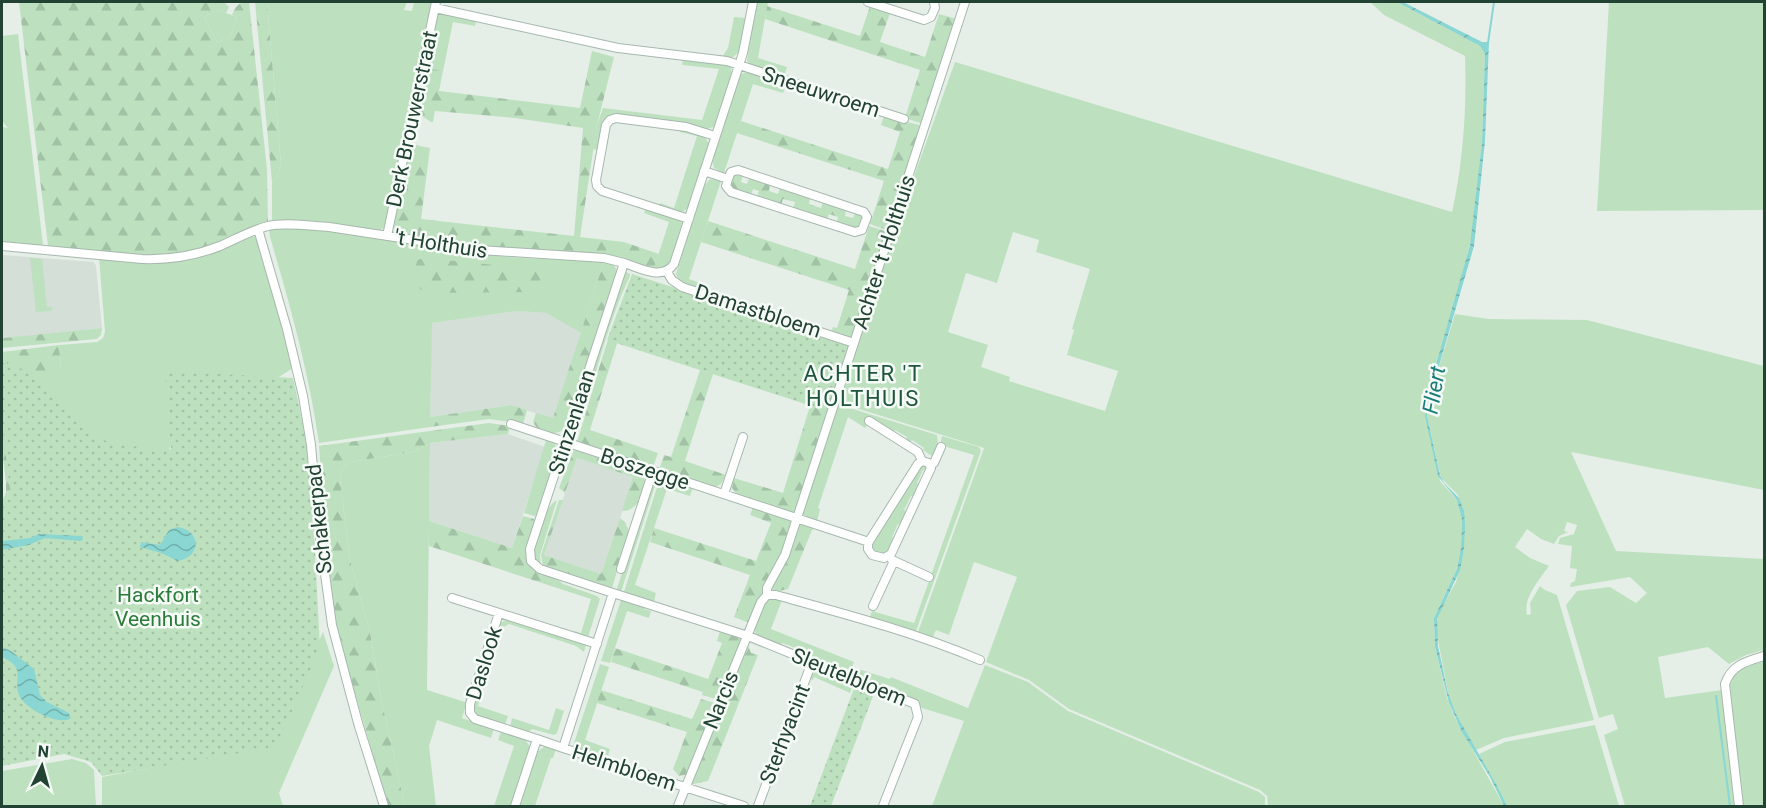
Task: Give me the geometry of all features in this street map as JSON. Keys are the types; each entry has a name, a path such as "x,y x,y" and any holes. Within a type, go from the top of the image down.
{"street":[{"path":"624,264 656,273 667,272 674,264 745,46 753,2"},
{"path":"868,2 924,20 933,15 934,2"},
{"name":"Achter 't Holthuis","path":"767,596 767,588 785,555 798,518 965,2"},
{"name":"Sneeuwroem","path":"436,5 618,48 723,60 904,119"},
{"name":"Derk Brouwerstraat","path":"387,236 436,5"},
{"path":"689,219 599,189 596,180 605,127 609,121 616,118 687,127 715,136"},
{"path":"738,170 864,212 866,219 862,230 855,232 730,192 726,186 728,179 731,172 738,170"},
{"path":"704,171 728,179"},
{"name":"'t Holthuis","path":"2,246 162,260 209,250 271,225 300,225 329,227 503,253 604,258 624,264"},
{"name":"Schakerpad","path":"258,229 303,396 332,625 358,723 384,807"},
{"name":"Stinzenlaan","path":"613,593 540,569 530,558 530,549 624,264"},
{"name":"Damastbloem","path":"667,272 672,280 682,287 854,343"},
{"path":"869,421 918,452 922,461"},
{"name":"Boszegge","path":"511,424 869,542"},
{"path":"724,495 743,437"},
{"path":"930,465 934,463 941,447"},
{"path":"873,606 892,559 930,471 927,461 922,461 869,542 867,549 872,555 892,559 929,577"},
{"path":"621,569 653,471"},
{"path":"515,807 537,739 563,748 613,593"},
{"name":"Sleutelbloem","path":"613,593 748,636 910,701 917,707 918,717 883,807"},
{"path":"767,596 776,595 883,624 932,640 980,660"},
{"name":"Narcis","path":"678,807 761,602 767,596"},
{"name":"Daslook","path":"452,597 597,644"},
{"name":"Daslook","path":"499,613 469,710 476,719 537,739"},
{"path":"1738,807 1725,684 1730,674 1740,665 1764,656"},
{"name":"Sterhyacint","path":"758,807 812,662"},
{"name":"Helmbloem","path":"563,748 686,788"},
{"path":"686,788 744,807"}],"shaded area":[{"path":"2,255 94,262 102,328 2,339"},
{"path":"517,311 546,313 581,333 553,419 511,405 430,417 431,323"},
{"path":"508,434 545,447 512,548 429,521 430,443"},
{"path":"577,458 634,477 601,574 544,555"}],"green space":[{"path":"19,2 224,2 229,7 226,13 218,10 204,17 217,42 230,37 237,17 232,15 235,9 240,4 249,2 267,169 268,223 203,249 165,256 115,255 48,246"},
{"path":"255,2 267,2 281,164 277,178 272,182"},
{"path":"267,2 407,2 404,10 412,11 414,2 432,2 385,227 379,231 272,223 272,182 277,178 281,164"},
{"path":"757,2 768,2 758,58 787,67 784,76 754,67 747,61"},
{"path":"1370,2 1397,2 1480,46 1485,54 1482,142 1472,235 1425,408 1440,481 1457,500 1462,520 1461,548 1457,569 1434,618 1435,647 1447,698 1454,716 1504,806 1268,806 1267,796 1260,790 1069,709 1029,680 986,662 1017,577 974,562 949,635 936,630 933,637 918,632 984,448 840,403 888,249 955,62 1452,212 1463,135 1465,56 1384,15","holes":["1013,232 1039,240 1036,252 1090,269 1072,329 1074,330 1067,355 1118,371 1105,411 1009,381 1010,377 981,367 988,345 948,332 966,273 997,283"]},
{"path":"1609,2 1764,2 1764,210 1597,211"},
{"path":"767,6 860,36 870,6 890,13 880,42 925,57 939,14 957,19 923,124 905,118 920,70 765,19"},
{"path":"218,10 237,17 230,37 217,42 204,17"},
{"path":"447,13 476,20 475,26 453,22 443,71 426,68 438,14"},
{"path":"734,17 746,18 740,51 733,57 722,57 728,48"},
{"path":"18,34 43,245 2,242 2,127 8,128 2,121 2,36"},
{"path":"592,51 614,57 597,125 580,237 624,242 659,254 654,268 603,254 504,250 395,232 393,227 410,144 430,148 421,219 574,236 583,128 515,118 435,111 433,122 431,122 417,113 426,68 443,71 439,91 580,108"},
{"path":"683,59 727,65 731,68 732,75 714,127 707,129 607,118 602,127 598,150 593,149 597,125 603,108 702,120 719,69 682,65"},
{"path":"746,72 786,84 783,93 753,84 724,173 714,168 712,159 738,80 740,75"},
{"path":"884,116 923,126 889,231 870,224 884,181 737,133 741,121 888,169 900,132 881,125"},
{"path":"680,129 704,136 709,144 689,208 680,213 659,206 660,203 674,208 697,136 680,132"},
{"path":"733,175 743,175 741,182 747,184 749,178 770,185 769,191 778,194 780,188 810,198 809,204 821,208 823,202 846,209 845,216 853,218 856,212 862,218 860,227 855,229 837,223 838,217 829,214 827,220 793,209 795,202 783,199 781,205 757,197 759,191 753,189 751,195 732,189 730,185"},
{"path":"710,179 721,181 689,279 708,286 706,291 679,281 676,274 704,186"},
{"path":"646,208 680,220 682,223 671,261 663,269 654,268 669,222 644,213"},
{"path":"708,221 855,269 869,226 888,232 853,340 831,332 833,327 837,328 849,290 701,242"},
{"path":"269,228 352,234 503,257 604,261 581,333 546,313 517,311 432,323 430,427 319,443 304,365"},
{"path":"248,236 258,240 293,368 170,447 157,482 6,371 61,368 59,345 97,342 103,338 105,332 99,258"},
{"path":"30,258 42,259 47,307 53,307 51,311 36,312"},
{"path":"424,258 544,270 551,275 550,286 543,292 427,293 420,289 416,266 417,260"},
{"path":"604,261 615,266 617,274 567,427 558,432 548,433 539,429 533,422 536,413 553,418"},
{"path":"626,272 630,276 607,337 575,441 573,431"},
{"path":"632,274 851,345 830,412 607,340"},
{"path":"618,313 619,337 590,430 658,453 653,467 577,442"},
{"path":"1455,314 1489,319 1587,320 1764,366 1764,490 1571,452 1616,551 1764,559 1764,650 1746,655 1729,664 1708,647 1658,657 1665,698 1722,690 1735,806 1625,806 1604,735 1618,729 1613,714 1599,718 1566,605 1577,591 1610,587 1636,603 1647,593 1630,577 1570,587 1575,581 1577,569 1570,568 1572,546 1558,544 1560,538 1574,534 1577,525 1567,522 1564,531 1568,532 1559,536 1554,544 1541,539 1527,529 1515,547 1530,558 1549,566 1527,602 1527,615 1531,614 1530,603 1540,586 1557,595 1594,720 1504,738 1476,750 1449,697 1436,630 1438,614 1456,582 1464,549 1464,512 1458,495 1441,478 1427,416 1431,393"},
{"path":"102,328 101,335 97,339 2,348 4,338"},
{"path":"59,345 61,368 59,376 45,382 36,381 36,435 2,541 2,501 6,493 6,482 2,449 2,352"},
{"path":"851,345 796,515 738,496 732,488 734,478 783,493 810,406 815,403"},
{"name":"Hackfort Veenhuis","path":"2,363 12,364 32,374 102,440 159,451 171,449 165,371 293,378 310,457 320,648 276,747 102,776 91,762 64,754 2,766 2,508 10,489 2,424"},
{"path":"700,370 713,374 685,461 726,475 721,484 715,487 659,470 664,455 671,457"},
{"path":"511,405 527,410 523,424 489,419 430,427 430,417"},
{"path":"840,405 937,435 938,446 932,456 923,450 924,448 912,440 910,442 906,440 907,437 895,430 893,432 868,423 865,428 848,417 818,508 820,509 817,521 800,516 835,411"},
{"path":"489,423 510,426 508,434 430,443 413,452 350,462 342,469 340,480 350,560 370,632 381,698 405,806 388,806 337,632 330,595 319,446"},
{"path":"942,436 979,447 981,451 916,631 870,617 873,608 875,612 914,623 974,455 940,445"},
{"path":"546,440 555,444 558,453 539,514 535,516 524,513"},
{"path":"430,443 427,690 465,702 471,684 473,684 462,718 494,729 491,738 437,720 429,746 436,806 405,806 381,698 370,632 350,560 340,480 342,469 350,462 413,452"},
{"path":"574,450 643,473 645,485 638,503 622,511 633,477 577,458 565,493 559,488"},
{"path":"922,465 925,465 926,470 923,470 914,497 911,496 904,510 907,511 901,525 898,524 888,551 882,555 874,552 871,544"},
{"path":"661,477 654,489 621,592 618,591 617,588 653,482"},
{"path":"663,478 693,487 690,496 667,489 635,585 656,593 654,602 624,592 656,490"},
{"path":"557,500 540,555 541,566 534,559 537,536 548,510"},
{"path":"559,500 563,500 544,555 601,574 620,518 625,522 629,531 612,588 543,566 541,555"},
{"path":"753,507 795,521 783,555 758,600 749,623 734,617 750,575 650,542 654,528 756,561 771,523 750,515"},
{"path":"523,516 534,519 536,522 530,565 538,572 556,578 554,587 429,546 429,521 512,548"},
{"path":"799,522 814,527 813,530 788,589 775,592 770,587"},
{"path":"556,578 563,584 600,599 588,637 574,633 574,631 581,633 591,599 554,587"},
{"path":"770,598 782,600 771,629 854,662 852,667 890,679 891,677 968,708 985,665 1028,682 1068,711 1259,792 1265,797 1265,806 932,806 964,721 922,708 913,698 896,692 896,688 882,683 881,686 855,676 856,672 843,667 841,670 795,652 796,648 782,643 780,646 756,636 755,627 758,616 763,605"},
{"path":"621,600 645,607 644,609 651,611 649,618 627,611 610,663 601,661"},
{"path":"507,619 581,642 586,645 584,652 576,646 509,624 504,627 498,625"},
{"path":"720,631 741,638 742,642 720,698 702,695 703,692 611,662 615,648 708,679 722,643 717,641"},
{"path":"323,632 334,666 279,793 283,806 102,806 102,777 272,744"},
{"path":"747,643 751,653 758,655 708,781 689,785"},
{"path":"1764,659 1764,806 1741,806 1730,685 1735,674 1748,665"},
{"path":"486,662 492,664 478,706 508,716 505,725 479,717 474,712 473,705"},
{"path":"600,664 609,667 585,740 610,749 608,756 600,754 599,756 573,746"},
{"path":"817,668 854,682 850,693 814,677 813,680 809,679"},
{"path":"856,683 875,691 831,806 810,806"},
{"path":"601,690 692,719 701,699 715,703 716,706 689,774 679,776 673,769 687,732 597,703"},
{"path":"556,708 564,711 557,733 554,735 532,729 528,733 510,727 512,718 549,730"},
{"path":"1595,725 1619,806 1507,806 1479,754 1505,742"},
{"path":"501,731 525,739 530,747 511,806 494,806 514,746 498,740"},
{"path":"545,746 556,749 535,806 519,806 537,752"},
{"path":"72,759 86,763 94,770 96,806 2,806 2,771"}],"water":[{"path":"1397,2 1403,2 1482,42 1489,42 1485,141 1474,246 1431,393 1427,416 1440,475 1444,483 1459,498 1464,511 1465,525 1460,570 1437,619 1438,646 1448,693 1456,714 1507,806 1504,806 1490,777 1462,732 1449,703 1435,647 1434,618 1457,569 1461,548 1462,520 1457,500 1438,476 1425,416 1428,393 1470,245 1482,142 1485,54 1480,46"},
{"path":"178,527 186,529 195,538 194,550 186,559 178,561 140,547 141,542 160,545 169,530"},
{"path":"39,534 82,536 83,539 81,541 45,538 29,545 2,550 2,541 30,538"},
{"path":"2,647 11,651 34,669 40,695 47,702 69,713 70,719 50,718 35,711 24,702 18,691 15,666 2,657"}],"waterway":[{"path":"1488,43 1494,2"},
{"path":"1716,696 1730,806"}],"district":[{"name":"ACHTER 'T HOLTHUIS","path":"863,386"}],"water label":[{"name":"Fliert","path":"1434,390"}]}
